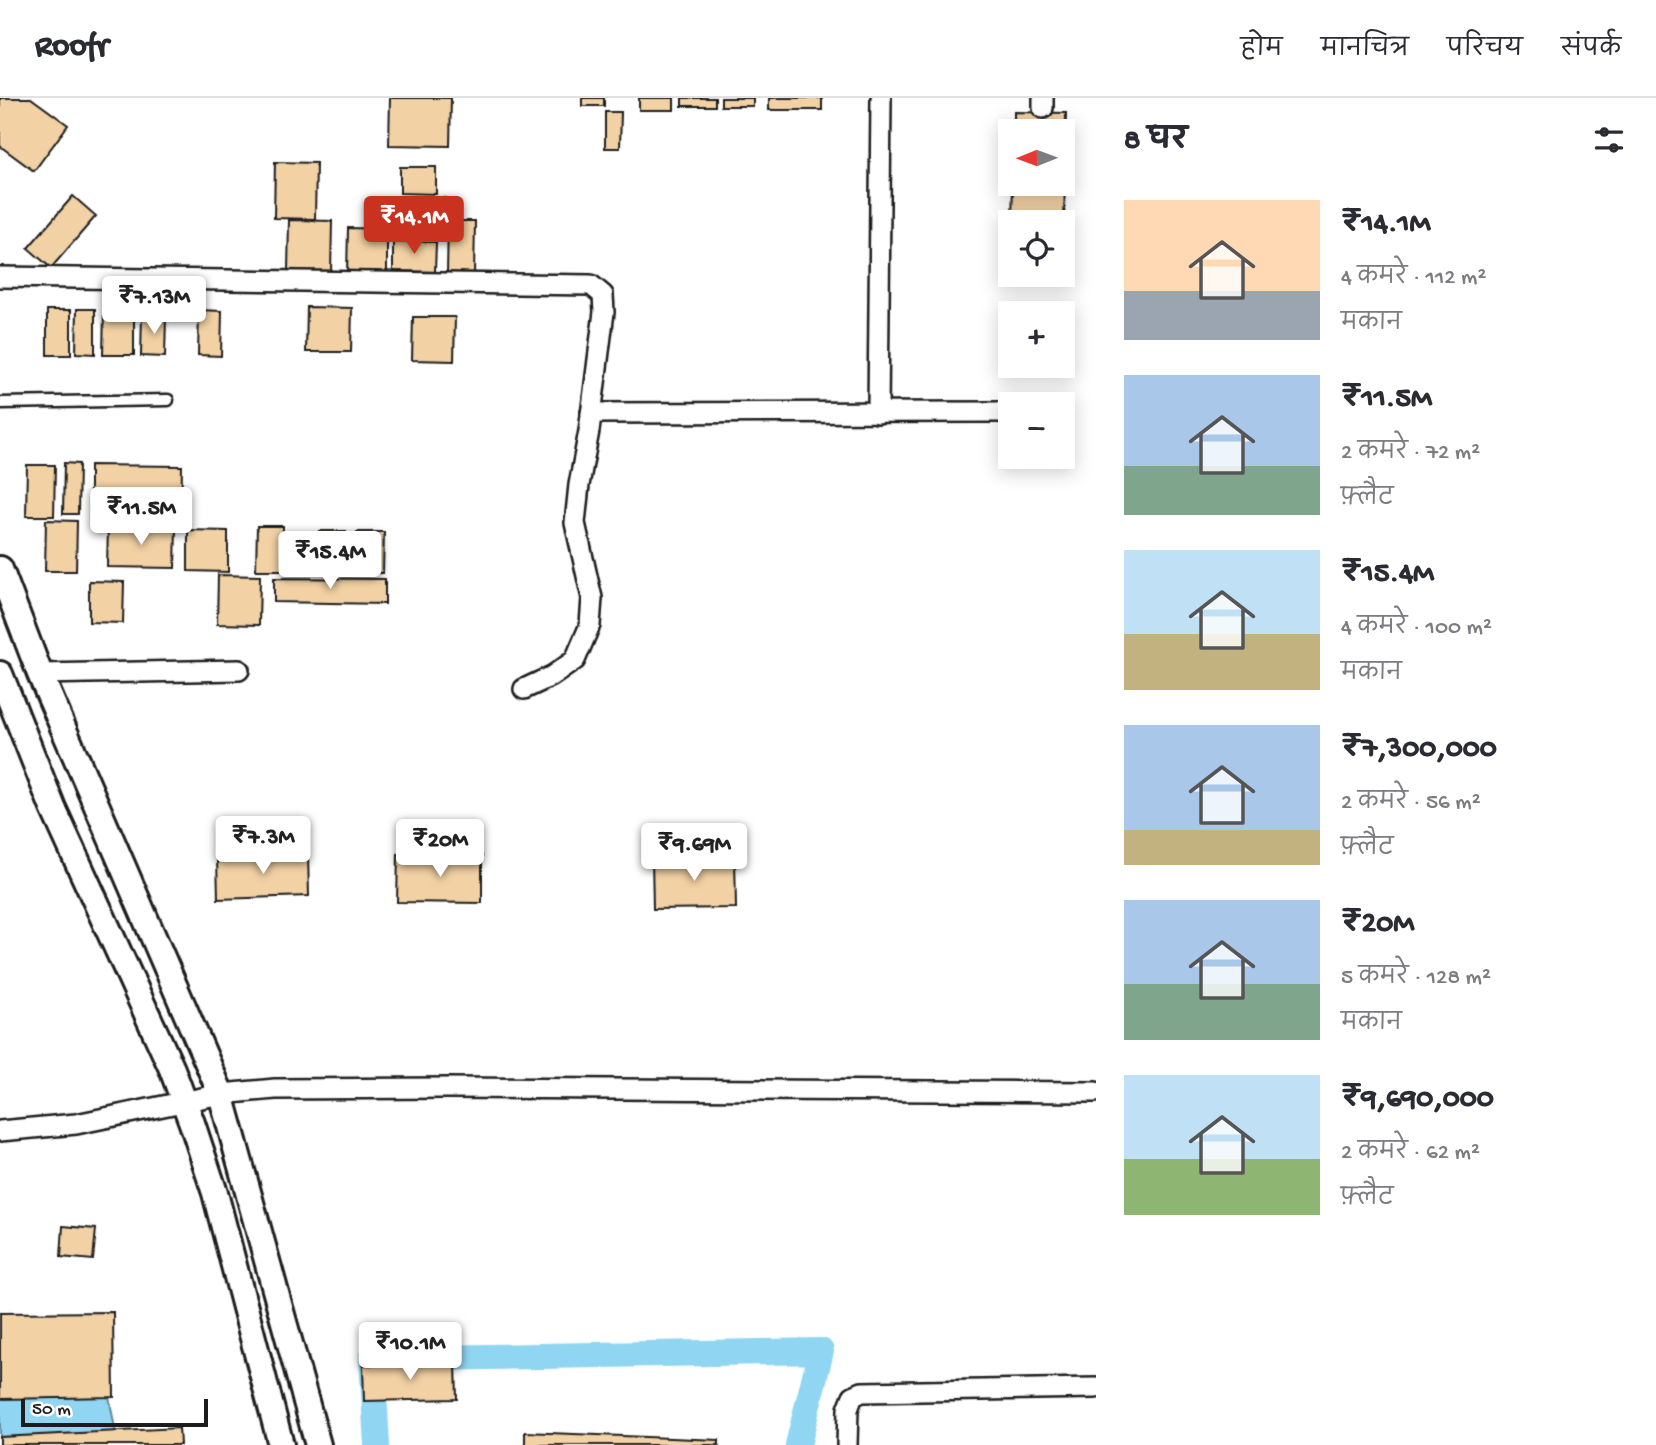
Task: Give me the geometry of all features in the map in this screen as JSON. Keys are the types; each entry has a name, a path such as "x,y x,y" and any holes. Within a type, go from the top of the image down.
{"street":[{"path":"878,413 881,98"},
{"path":"0,277 591,285 603,295 604,312 575,523 592,598 590,625 575,660 552,676 524,689"},
{"path":"591,413 998,412"},
{"path":"2,579 40,674 221,1094 318,1445"},
{"path":"40,674 239,670"},
{"path":"0,674 53,808 185,1102 215,1193 281,1445"},
{"path":"0,1131 76,1124 221,1094 275,1089 1096,1092"},
{"path":"847,1445 848,1409 853,1396 862,1392 1096,1388"}],"lane":[{"path":"0,403 168,400"}],"water":[{"path":"0,1316 96,1326 118,1445 0,1445"}],"building":[{"path":"0,98 31,98 68,125 34,171 0,146"},
{"path":"390,98 451,98 450,146 389,145"},
{"path":"582,98 604,98 604,106 582,106"},
{"path":"639,98 674,98 674,110 639,110"},
{"path":"682,98 715,98 715,106 682,106"},
{"path":"721,98 753,98 753,106 721,106"},
{"path":"769,98 822,98 822,110 769,110"},
{"path":"605,112 621,112 620,148 605,148"},
{"path":"1014,112 1066,113 1066,119 1014,119"},
{"path":"275,162 316,163 315,219 274,218"},
{"path":"400,167 436,167 436,194 400,193"},
{"path":"73,196 96,216 51,268 28,248"},
{"path":"1013,196 1065,196 1064,210 1012,210"},
{"path":"405,197 445,198 445,232 404,232"},
{"path":"289,220 332,221 331,272 288,271"},
{"path":"448,221 475,221 474,275 447,274"},
{"path":"348,228 387,229 387,274 347,274"},
{"path":"393,241 436,242 435,272 393,271"},
{"path":"307,307 352,308 351,352 306,352"},
{"path":"77,309 95,309 95,354 76,353"},
{"path":"104,309 134,309 134,355 103,355"},
{"path":"47,310 71,310 71,355 47,355"},
{"path":"199,310 222,311 221,356 198,355"},
{"path":"142,315 166,315 165,357 141,356"},
{"path":"413,317 455,317 454,361 412,360"},
{"path":"64,463 79,464 78,514 63,514"},
{"path":"27,465 55,465 54,516 26,516"},
{"path":"90,465 182,466 181,516 90,515"},
{"path":"46,520 77,521 76,571 45,571"},
{"path":"108,526 176,527 175,568 107,567"},
{"path":"257,526 283,526 282,570 256,570"},
{"path":"188,530 228,531 228,572 188,571"},
{"path":"319,531 346,531 345,568 318,568"},
{"path":"357,532 384,532 383,573 356,573"},
{"path":"218,575 260,576 259,625 217,624"},
{"path":"274,578 385,579 385,604 274,602"},
{"path":"89,581 124,582 123,623 89,622"},
{"path":"308,854 309,896 218,899 217,857"},
{"path":"398,854 482,855 482,903 397,902"},
{"path":"735,856 736,908 653,909 652,857"},
{"path":"63,1226 96,1229 93,1260 61,1257"},
{"path":"113,1312 114,1397 0,1399 0,1313"},
{"path":"456,1363 457,1399 364,1401 363,1365"},
{"path":"179,1428 180,1445 0,1445 0,1437"},
{"path":"525,1432 719,1440 719,1445 525,1445"}],"waterway":[{"path":"377,1445 372,1359 821,1351 798,1445"}]}
